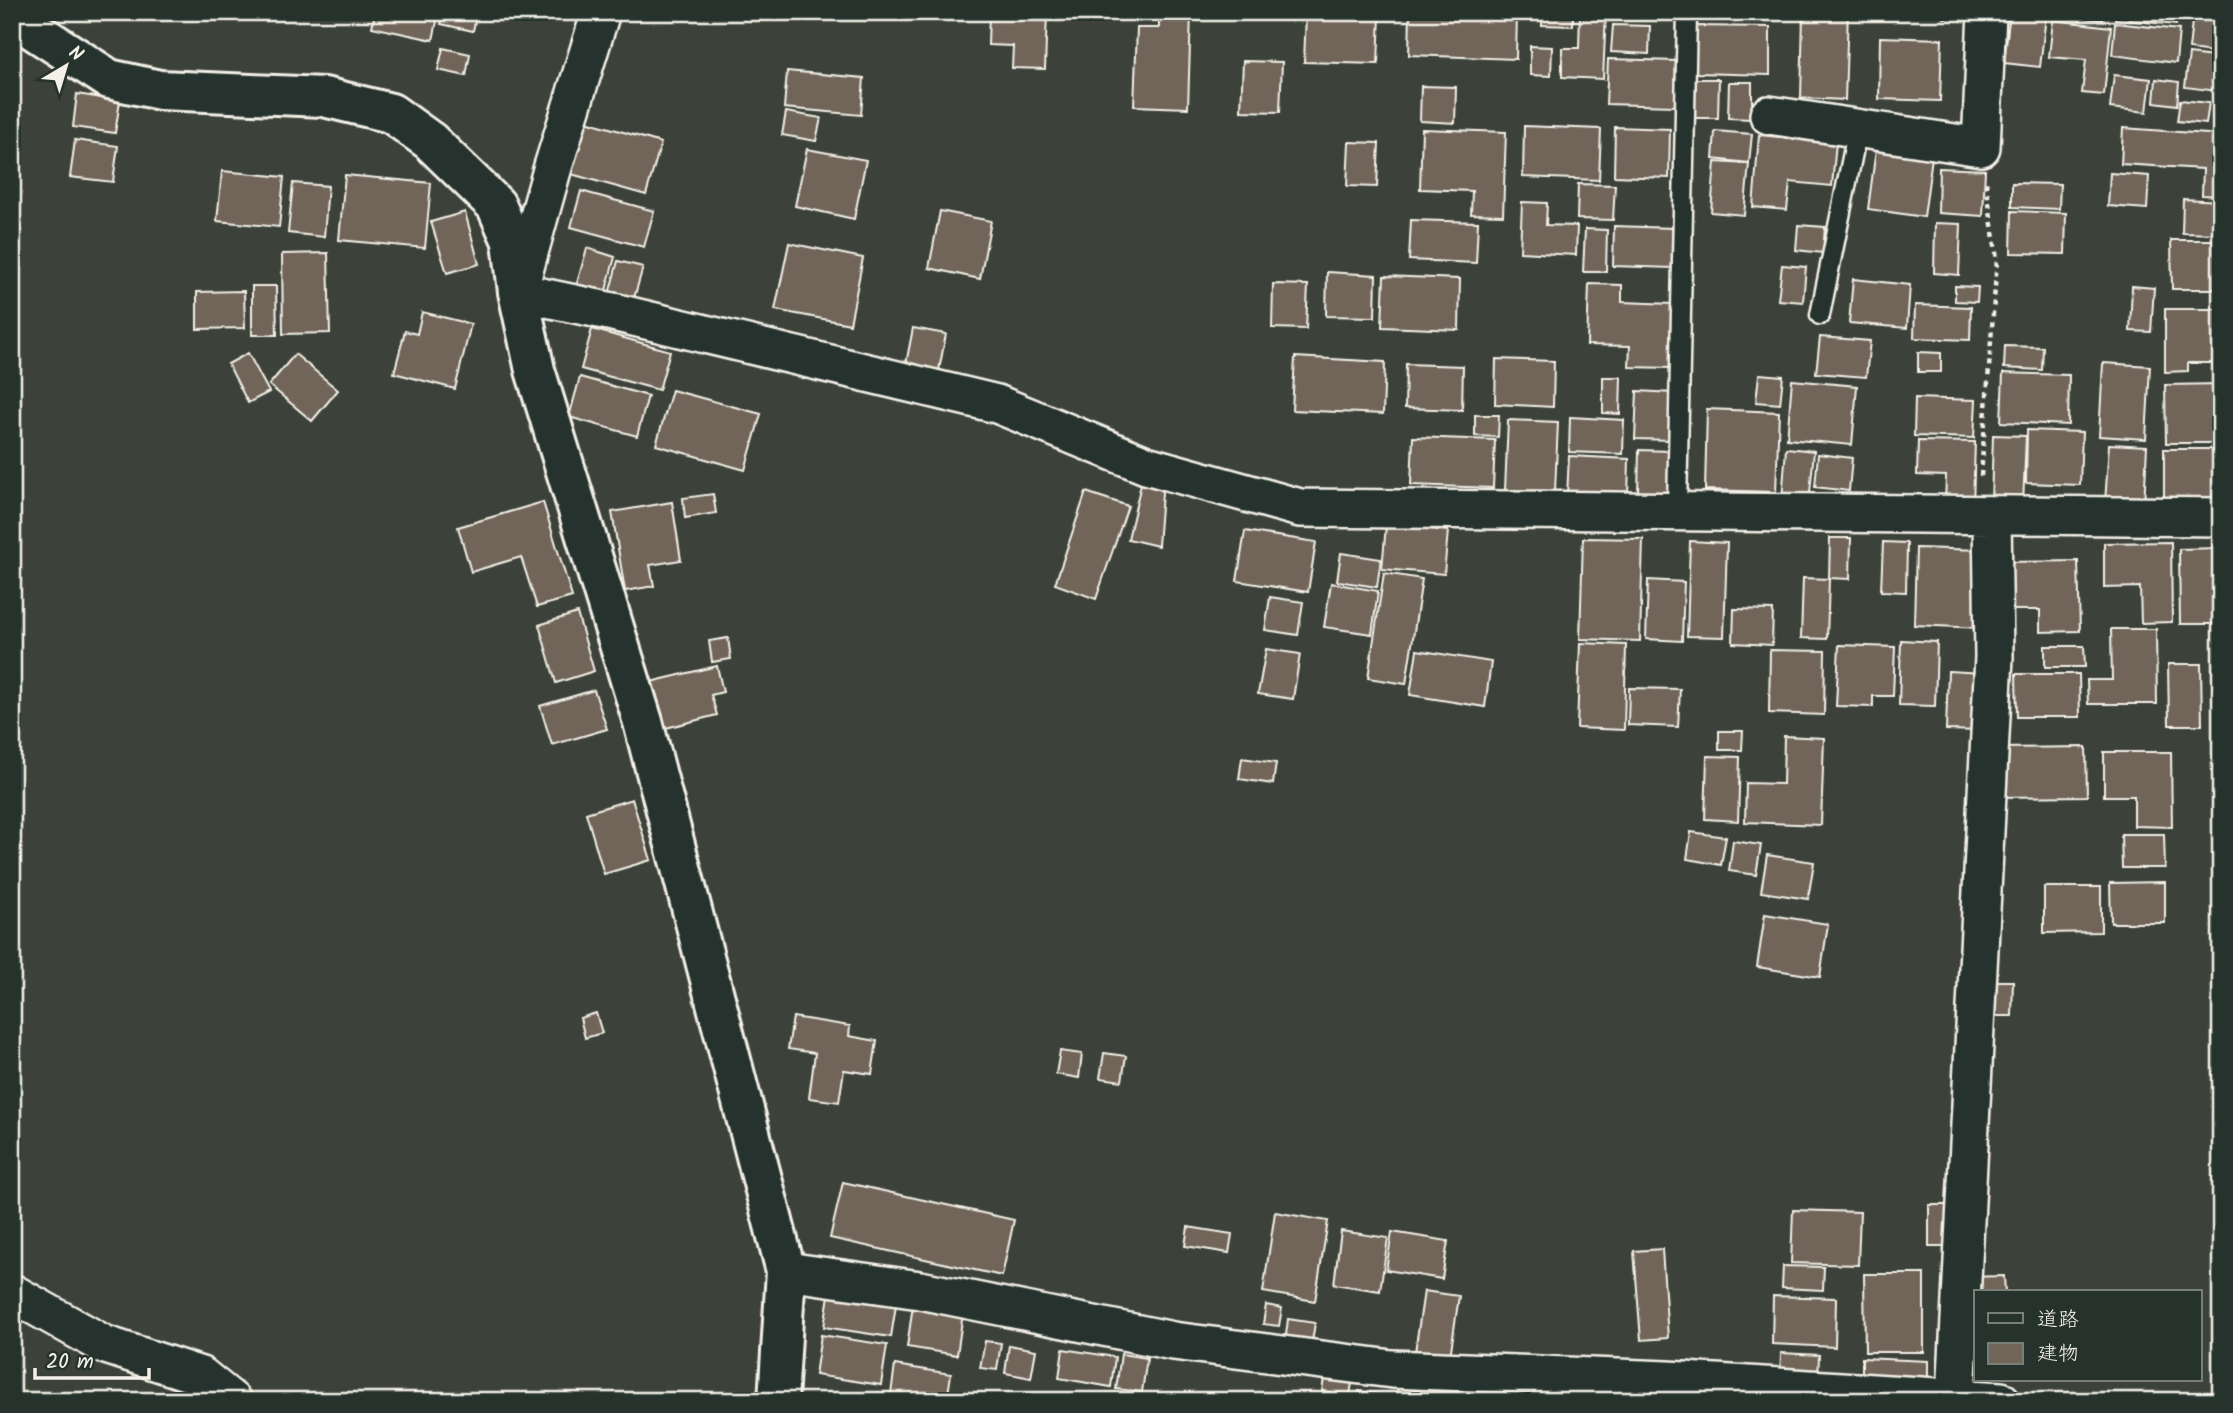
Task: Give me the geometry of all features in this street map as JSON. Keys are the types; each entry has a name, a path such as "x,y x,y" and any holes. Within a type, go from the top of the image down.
{"street":[{"path":"518,292 601,12"},
{"path":"1769,116 1980,146 1987,12"},
{"path":"12,16 109,79 160,90 324,97 391,113 430,141 496,205 512,241 518,292 534,370 643,722 786,1271 778,1401"},
{"path":"518,292 613,312 997,404 1146,465 1300,508 2221,517"},
{"path":"1956,1396 1994,657 1985,516"},
{"path":"786,1271 920,1290 1173,1341 1392,1369 1668,1380 1956,1396 2001,1401"},
{"path":"12,1293 103,1344 201,1376 232,1401"}],"lane":[{"path":"1677,510 1687,12"},
{"path":"1820,315 1858,128"}],"path":[{"path":"1980,146 1997,260 1985,516"}],"building":[{"path":"375,12 439,12 433,40 372,27"},
{"path":"444,12 477,12 473,31 441,24"},
{"path":"989,12 1047,12 1045,69 1012,68 1013,46 988,45"},
{"path":"1159,12 1191,12 1188,108 1134,106 1137,28 1159,28"},
{"path":"1410,12 1517,12 1516,59 1409,55"},
{"path":"1543,12 1573,12 1573,26 1542,25"},
{"path":"1580,12 1606,12 1603,79 1562,77 1562,48 1579,48"},
{"path":"1622,12 1679,12 1679,20 1622,17"},
{"path":"1803,12 1848,12 1845,100 1801,98"},
{"path":"1944,12 1971,12 1970,18 1944,18"},
{"path":"2010,12 2046,16 2040,67 2004,63"},
{"path":"2053,12 2104,12 2103,20 2053,15"},
{"path":"2116,12 2177,12 2176,25 2115,19"},
{"path":"2193,12 2221,14 2221,53 2189,49"},
{"path":"1306,13 1380,15 1378,64 1304,62"},
{"path":"2053,20 2111,27 2104,95 2082,93 2086,60 2049,57"},
{"path":"2115,23 2179,30 2176,63 2112,55"},
{"path":"1613,25 1650,26 1649,54 1611,52"},
{"path":"1696,26 1770,27 1770,75 1695,73"},
{"path":"1880,37 1942,39 1940,101 1879,99"},
{"path":"1530,46 1552,47 1551,76 1530,75"},
{"path":"443,48 470,54 466,76 438,70"},
{"path":"2189,54 2221,58 2221,106 2216,105 2218,91 2185,87"},
{"path":"1608,59 1677,61 1675,106 1606,104"},
{"path":"1243,61 1282,62 1280,112 1241,111"},
{"path":"787,71 864,78 861,115 784,108"},
{"path":"2114,75 2151,79 2147,112 2110,108"},
{"path":"1690,79 1719,79 1718,118 1690,118"},
{"path":"2156,79 2179,82 2177,105 2154,102"},
{"path":"1729,82 1752,82 1752,119 1728,118"},
{"path":"1421,86 1456,87 1455,123 1420,121"},
{"path":"77,94 120,101 115,133 73,127"},
{"path":"2180,100 2209,103 2206,124 2177,121"},
{"path":"786,112 821,118 816,141 782,135"},
{"path":"579,119 661,143 646,195 564,172"},
{"path":"1524,126 1601,129 1599,180 1523,177"},
{"path":"1615,127 1670,129 1669,178 1614,176"},
{"path":"2123,128 2221,135 2221,196 2202,195 2203,169 2121,164"},
{"path":"1422,129 1506,132 1503,215 1471,214 1472,191 1420,189"},
{"path":"1715,131 1752,134 1749,163 1713,159"},
{"path":"1759,135 1836,142 1832,186 1790,182 1787,210 1753,207"},
{"path":"75,140 118,146 113,182 70,177"},
{"path":"1349,142 1379,143 1377,187 1347,186"},
{"path":"807,149 866,160 854,219 795,206"},
{"path":"1876,149 1932,157 1924,217 1868,209"},
{"path":"1715,162 1749,164 1744,215 1711,212"},
{"path":"1939,168 1985,170 1983,216 1938,213"},
{"path":"222,171 284,177 279,227 217,221"},
{"path":"2110,173 2149,176 2147,209 2108,206"},
{"path":"345,175 431,183 425,248 339,240"},
{"path":"293,183 328,186 324,237 288,233"},
{"path":"2012,183 2060,184 2059,209 2012,207"},
{"path":"1578,184 1615,185 1613,220 1577,219"},
{"path":"581,191 654,211 644,247 571,227"},
{"path":"2183,199 2221,201 2221,234 2182,233"},
{"path":"1522,202 1547,203 1546,225 1577,226 1576,255 1520,252"},
{"path":"940,211 991,221 980,279 929,268"},
{"path":"2012,211 2066,213 2065,254 2011,253"},
{"path":"465,212 479,264 447,273 431,222"},
{"path":"1411,220 1478,222 1476,263 1409,260"},
{"path":"1935,223 1961,224 1959,275 1934,273"},
{"path":"1798,225 1825,227 1823,253 1796,250"},
{"path":"1614,226 1674,228 1673,268 1613,266"},
{"path":"1585,229 1607,230 1606,272 1583,272"},
{"path":"2171,240 2221,240 2221,289 2172,289"},
{"path":"789,243 863,258 850,324 775,310"},
{"path":"587,248 615,257 602,305 573,297"},
{"path":"328,253 330,333 283,334 282,254"},
{"path":"618,261 643,267 630,312 606,305"},
{"path":"1782,265 1806,267 1803,302 1778,300"},
{"path":"1327,272 1376,275 1375,317 1326,316"},
{"path":"1384,276 1460,279 1459,330 1382,327"},
{"path":"1853,279 1910,285 1907,328 1849,323"},
{"path":"1273,284 1308,285 1306,329 1272,328"},
{"path":"1589,284 1622,285 1622,302 1673,304 1671,368 1629,367 1630,346 1587,345"},
{"path":"252,286 276,286 277,335 252,335"},
{"path":"1955,286 1978,287 1977,302 1955,301"},
{"path":"2132,286 2154,288 2151,332 2130,331"},
{"path":"244,291 245,328 197,329 197,292"},
{"path":"1915,305 1971,307 1970,340 1914,338"},
{"path":"2165,309 2221,309 2221,363 2188,363 2188,371 2165,372"},
{"path":"422,312 471,324 455,389 394,373 405,331 417,334"},
{"path":"913,328 946,334 939,370 906,364"},
{"path":"592,329 670,351 659,390 581,369"},
{"path":"1820,337 1870,341 1866,377 1816,373"},
{"path":"2005,346 2043,347 2042,370 2004,368"},
{"path":"1918,352 1941,353 1941,372 1918,372"},
{"path":"248,353 269,392 248,403 228,364"},
{"path":"295,354 338,390 312,421 269,385"},
{"path":"1295,357 1385,362 1383,414 1292,410"},
{"path":"1496,359 1554,361 1553,407 1495,404"},
{"path":"2103,363 2150,366 2146,439 2099,436"},
{"path":"1406,364 1463,366 1462,410 1405,408"},
{"path":"2003,373 2069,375 2068,425 2001,422"},
{"path":"1759,374 1783,376 1780,404 1756,402"},
{"path":"580,377 648,396 637,436 569,417"},
{"path":"1603,377 1621,377 1620,414 1603,413"},
{"path":"1792,380 1857,386 1852,445 1787,439"},
{"path":"2221,384 2221,443 2166,443 2165,385"},
{"path":"672,390 761,414 745,470 656,445"},
{"path":"1637,391 1675,393 1674,440 1635,439"},
{"path":"1915,398 1976,400 1974,438 1914,436"},
{"path":"1707,409 1779,412 1776,492 1705,490"},
{"path":"1475,415 1499,415 1498,437 1475,436"},
{"path":"1570,417 1624,420 1623,454 1569,452"},
{"path":"1508,420 1558,422 1555,492 1505,490"},
{"path":"2027,430 2082,432 2080,485 2026,483"},
{"path":"1993,435 2026,436 2023,505 1991,504"},
{"path":"1413,437 1495,440 1493,488 1411,485"},
{"path":"1918,441 1975,442 1973,506 1945,505 1946,476 1917,475"},
{"path":"2109,444 2147,446 2144,506 2105,503"},
{"path":"1786,448 1814,451 1809,503 1782,500"},
{"path":"2164,449 2221,449 2221,507 2164,507"},
{"path":"1639,450 1670,451 1669,494 1638,493"},
{"path":"1818,454 1852,458 1849,491 1815,487"},
{"path":"1569,456 1629,459 1628,498 1567,496"},
{"path":"1163,480 1158,546 1128,539 1141,484"},
{"path":"1086,492 1128,506 1096,599 1055,584"},
{"path":"713,494 716,513 685,518 683,498"},
{"path":"543,502 572,597 537,607 521,557 471,572 458,527"},
{"path":"672,502 681,560 650,565 654,586 625,591 612,512"},
{"path":"1386,525 1448,531 1444,574 1382,569"},
{"path":"1245,531 1316,542 1308,592 1237,581"},
{"path":"1583,538 1643,539 1640,641 1580,639"},
{"path":"1830,538 1851,538 1850,579 1829,578"},
{"path":"1690,541 1727,543 1724,637 1687,636"},
{"path":"1883,542 1907,543 1906,592 1881,591"},
{"path":"2171,542 2172,622 2141,623 2140,587 2104,588 2104,543"},
{"path":"1916,548 1982,550 1980,628 1914,625"},
{"path":"2220,548 2221,624 2180,624 2179,549"},
{"path":"1341,553 1381,559 1377,587 1337,581"},
{"path":"2078,561 2080,631 2040,632 2040,610 2003,610 2003,562"},
{"path":"1384,573 1422,579 1406,684 1368,678"},
{"path":"1803,578 1829,579 1827,639 1801,638"},
{"path":"1648,580 1684,582 1682,641 1646,639"},
{"path":"1331,583 1378,591 1372,634 1324,627"},
{"path":"1270,597 1303,602 1298,635 1265,630"},
{"path":"1734,609 1773,610 1772,645 1733,643"},
{"path":"577,613 594,671 556,683 539,625"},
{"path":"2111,629 2156,629 2157,704 2088,704 2087,680 2112,680"},
{"path":"728,638 731,659 712,662 709,641"},
{"path":"1901,640 1937,642 1935,706 1899,705"},
{"path":"1580,643 1626,645 1624,730 1577,728"},
{"path":"2217,643 2221,643 2221,682 2218,682"},
{"path":"1839,645 1895,647 1893,696 1873,696 1873,707 1836,706"},
{"path":"2045,646 2084,646 2085,667 2045,667"},
{"path":"1266,649 1300,654 1293,699 1258,694"},
{"path":"1417,650 1491,662 1485,707 1410,695"},
{"path":"1770,650 1825,651 1824,715 1769,713"},
{"path":"2168,664 2201,664 2202,725 2169,725"},
{"path":"717,666 723,692 711,695 717,715 658,730 646,683"},
{"path":"1948,671 1983,673 1982,731 1946,730"},
{"path":"2016,674 2079,674 2080,717 2017,717"},
{"path":"1629,688 1680,689 1678,727 1628,725"},
{"path":"594,690 607,729 552,745 540,706"},
{"path":"1719,731 1743,731 1742,750 1719,750"},
{"path":"1784,736 1824,738 1821,825 1745,822 1746,783 1783,784"},
{"path":"2086,747 2087,796 1998,797 1997,748"},
{"path":"2104,752 2171,752 2172,827 2134,826 2134,796 2104,796"},
{"path":"1707,756 1740,757 1738,821 1705,819"},
{"path":"1242,758 1276,763 1273,784 1239,779"},
{"path":"632,799 651,860 604,874 586,813"},
{"path":"1691,832 1726,837 1721,865 1687,859"},
{"path":"2121,834 2164,834 2165,868 2122,868"},
{"path":"1733,841 1761,845 1756,875 1729,871"},
{"path":"1767,855 1814,862 1808,899 1761,892"},
{"path":"2165,882 2165,923 2111,923 2110,883"},
{"path":"2044,887 2101,887 2101,932 2044,933"},
{"path":"1765,914 1828,924 1820,977 1757,967"},
{"path":"1983,981 2013,981 2012,1016 1983,1016"},
{"path":"596,1013 602,1033 585,1038 580,1018"},
{"path":"793,1017 850,1026 849,1036 877,1041 872,1074 844,1070 839,1102 809,1098 815,1053 788,1049"},
{"path":"1060,1051 1082,1054 1079,1078 1056,1074"},
{"path":"1104,1053 1126,1056 1122,1081 1100,1078"},
{"path":"843,1182 1014,1220 1002,1276 830,1238"},
{"path":"1929,1205 1953,1205 1953,1247 1929,1247"},
{"path":"1793,1210 1860,1212 1858,1265 1791,1263"},
{"path":"1275,1212 1328,1221 1315,1301 1263,1292"},
{"path":"1188,1227 1232,1234 1229,1253 1185,1246"},
{"path":"1341,1231 1388,1238 1380,1291 1334,1284"},
{"path":"1392,1232 1448,1241 1442,1279 1386,1270"},
{"path":"1662,1249 1668,1338 1641,1340 1634,1251"},
{"path":"1783,1266 1824,1267 1823,1290 1782,1288"},
{"path":"1864,1274 1924,1274 1924,1352 1865,1352"},
{"path":"2004,1276 2005,1290 1975,1290 1966,1277"},
{"path":"1424,1291 1459,1296 1450,1357 1415,1352"},
{"path":"829,1295 896,1305 891,1337 824,1327"},
{"path":"1773,1296 1836,1298 1835,1347 1772,1344"},
{"path":"913,1305 963,1313 957,1355 907,1347"},
{"path":"1266,1305 1282,1308 1279,1326 1263,1324"},
{"path":"1288,1319 1315,1323 1310,1355 1284,1351"},
{"path":"821,1335 887,1345 881,1385 815,1375"},
{"path":"985,1341 1001,1343 997,1370 980,1368"},
{"path":"1009,1345 1036,1350 1031,1378 1005,1373"},
{"path":"1063,1349 1115,1357 1111,1387 1059,1378"},
{"path":"1781,1353 1819,1355 1818,1381 1780,1380"},
{"path":"1121,1354 1147,1358 1142,1392 1116,1389"},
{"path":"1862,1358 1928,1361 1928,1390 1862,1388"},
{"path":"895,1365 951,1374 947,1401 890,1401"},
{"path":"1325,1372 1353,1377 1350,1395 1322,1391"},
{"path":"1398,1383 1419,1387 1417,1401 1396,1401"},
{"path":"1468,1386 1502,1388 1501,1401 1468,1401"},
{"path":"1359,1391 1393,1396 1392,1401 1357,1401"}]}
